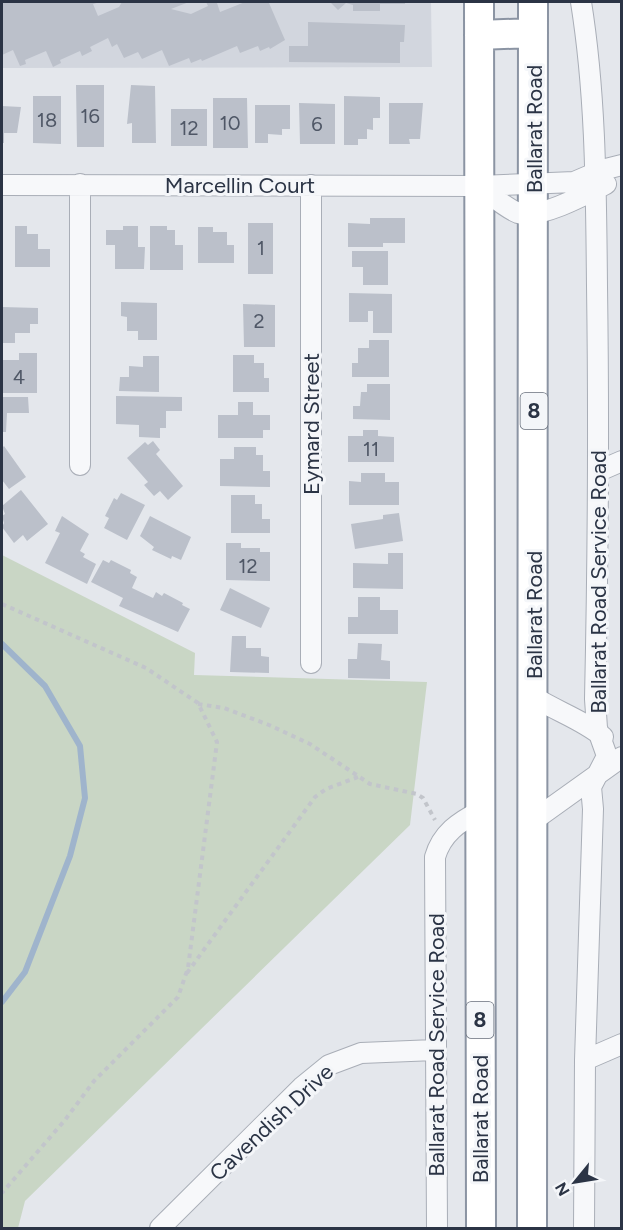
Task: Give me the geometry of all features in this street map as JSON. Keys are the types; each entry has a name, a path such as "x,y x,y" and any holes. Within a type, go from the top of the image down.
{"highway":[{"name":"Ballarat Road","path":"479,2 481,1228"},
{"name":"Ballarat Road","path":"532,1228 533,2"},
{"path":"479,35 533,33"}],"street":[{"name":"Ballarat Road Service Road","path":"581,2 590,62 596,181 599,471 595,699 598,733 607,756 591,787 593,809 585,1060 584,1228"},
{"path":"479,186 516,212 534,213 596,181 621,165"},
{"path":"596,181 621,175"},
{"name":"Marcellin Court","path":"2,185 479,186 596,181"},
{"path":"80,184 80,465"},
{"name":"Eymard Street","path":"311,185 311,663"},
{"path":"599,471 621,461"},
{"path":"534,697 564,716 588,724 610,742 621,745"},
{"path":"534,820 621,757"},
{"path":"444,837 460,821 480,811"},
{"name":"Ballarat Road Service Road","path":"437,1228 435,857 444,837"},
{"path":"585,1060 621,1044"},
{"name":"Cavendish Drive","path":"160,1228 303,1087 329,1065 361,1053 435,1050"}],"path":[{"path":"2,604 146,668 198,704 224,708 310,744 370,784 417,794 423,798 444,837"},
{"path":"2,1193 65,1120 93,1081 178,997 185,977 217,742 198,704"},
{"path":"185,977 315,797 326,789 359,777"}],"shaded area":[{"path":"2,2 431,2 432,67 2,68"}],"green space":[{"path":"2,555 195,653 194,675 427,682 410,825 25,1201 18,1228 2,1228"}],"building":[{"path":"2,2 100,2 93,4 98,16 119,7 122,2 189,2 171,9 191,14 208,6 206,2 220,2 217,3 220,12 245,2 274,2 269,3 285,40 270,49 269,47 260,51 258,46 240,53 237,46 202,61 201,59 191,63 189,58 169,66 162,50 142,59 138,52 124,58 117,44 112,47 108,38 90,47 92,51 82,56 80,51 60,60 61,63 53,67 46,51 25,60 26,64 20,66 13,50 2,55"},
{"path":"330,2 405,2 405,4 380,4 380,11 353,11 353,5 346,3 338,10"},
{"path":"308,22 405,25 404,42 400,42 400,63 289,62 289,46 308,46"},
{"path":"76,85 104,85 104,147 77,147"},
{"path":"131,85 155,86 156,143 132,143 132,123 127,124"},
{"path":"33,96 61,96 61,144 33,143"},
{"path":"344,96 380,97 380,118 373,118 373,130 367,129 367,139 358,139 358,145 344,145"},
{"path":"213,98 247,98 248,148 213,148"},
{"path":"299,103 335,104 335,144 300,144"},
{"path":"389,103 423,103 420,139 409,139 410,144 389,144"},
{"path":"255,105 290,105 290,129 282,129 282,135 268,134 268,143 255,143"},
{"path":"2,106 21,107 17,133 4,133 4,143 2,143"},
{"path":"171,109 207,109 207,146 171,146"},
{"path":"370,218 405,218 405,243 383,243 383,247 348,247 348,223 370,224"},
{"path":"248,223 273,223 273,274 248,274"},
{"path":"15,226 27,226 27,234 38,234 38,249 50,249 50,267 15,267"},
{"path":"123,226 138,226 138,247 145,247 144,269 115,269 115,245 106,245 106,230 123,230"},
{"path":"150,226 167,226 167,230 175,230 175,245 183,245 183,270 150,270"},
{"path":"198,227 213,227 213,232 227,232 227,245 234,245 234,263 198,263"},
{"path":"352,251 388,251 388,285 363,285 363,267 352,267"},
{"path":"349,293 392,294 392,333 373,333 373,311 368,311 368,322 349,322"},
{"path":"121,302 157,303 157,340 138,340 138,331 127,331 127,317 121,316"},
{"path":"243,304 275,305 275,347 244,347"},
{"path":"2,307 38,308 38,324 30,324 30,333 15,333 15,343 2,343"},
{"path":"369,340 389,340 389,377 352,377 352,363 358,363 358,348 369,348"},
{"path":"19,353 37,353 37,393 2,393 2,360 19,360"},
{"path":"233,355 254,355 254,363 264,363 264,378 269,378 269,392 233,392"},
{"path":"143,356 159,356 159,392 119,391 120,377 129,377 129,366 143,367"},
{"path":"367,384 390,384 390,420 353,419 353,406 360,406 361,392 367,392"},
{"path":"116,396 182,397 182,411 166,411 166,428 160,428 160,438 139,437 139,425 116,424"},
{"path":"2,397 28,397 29,413 7,413 6,432 2,432"},
{"path":"238,402 253,402 253,415 270,415 270,430 263,430 263,438 218,438 218,415 238,415"},
{"path":"363,430 378,430 378,436 394,437 394,462 348,462 348,436 363,436"},
{"path":"153,441 160,450 156,454 183,486 168,500 160,491 154,496 144,485 148,482 127,458 145,442 148,445"},
{"path":"4,446 26,477 9,489 2,480 2,448"},
{"path":"234,447 256,447 256,455 263,455 263,471 270,471 270,487 220,486 220,459 234,459"},
{"path":"361,473 385,473 385,482 399,482 399,505 349,505 349,481 361,482"},
{"path":"21,490 48,524 27,541 23,535 14,543 2,527 4,523 2,516 5,514 2,506"},
{"path":"121,493 145,505 127,540 104,528 109,518 105,516 114,498 117,500"},
{"path":"231,495 255,495 255,504 262,504 262,519 270,519 270,533 231,533"},
{"path":"399,513 403,541 355,549 351,524 383,519 383,515"},
{"path":"62,516 89,534 80,551 85,554 83,557 96,564 87,584 45,563 60,533 55,531"},
{"path":"150,516 191,537 181,560 172,556 171,559 152,550 154,547 140,536"},
{"path":"226,543 241,543 241,548 260,548 260,552 270,552 270,581 226,580"},
{"path":"388,553 403,553 403,589 353,588 353,563 388,564"},
{"path":"103,560 109,563 111,560 131,570 130,573 137,577 132,588 153,598 156,592 162,596 164,593 190,609 178,632 119,606 123,598 91,582"},
{"path":"230,588 270,608 261,628 220,610"},
{"path":"358,597 380,597 380,610 398,610 398,634 348,634 348,617 358,617"},
{"path":"232,636 246,636 246,648 261,648 261,656 269,657 269,673 230,672"},
{"path":"358,643 382,644 381,660 390,661 390,679 348,678 348,659 357,659"}],"waterway":[{"path":"2,644 45,686 80,746 85,798 70,856 25,972 2,1002"}]}
